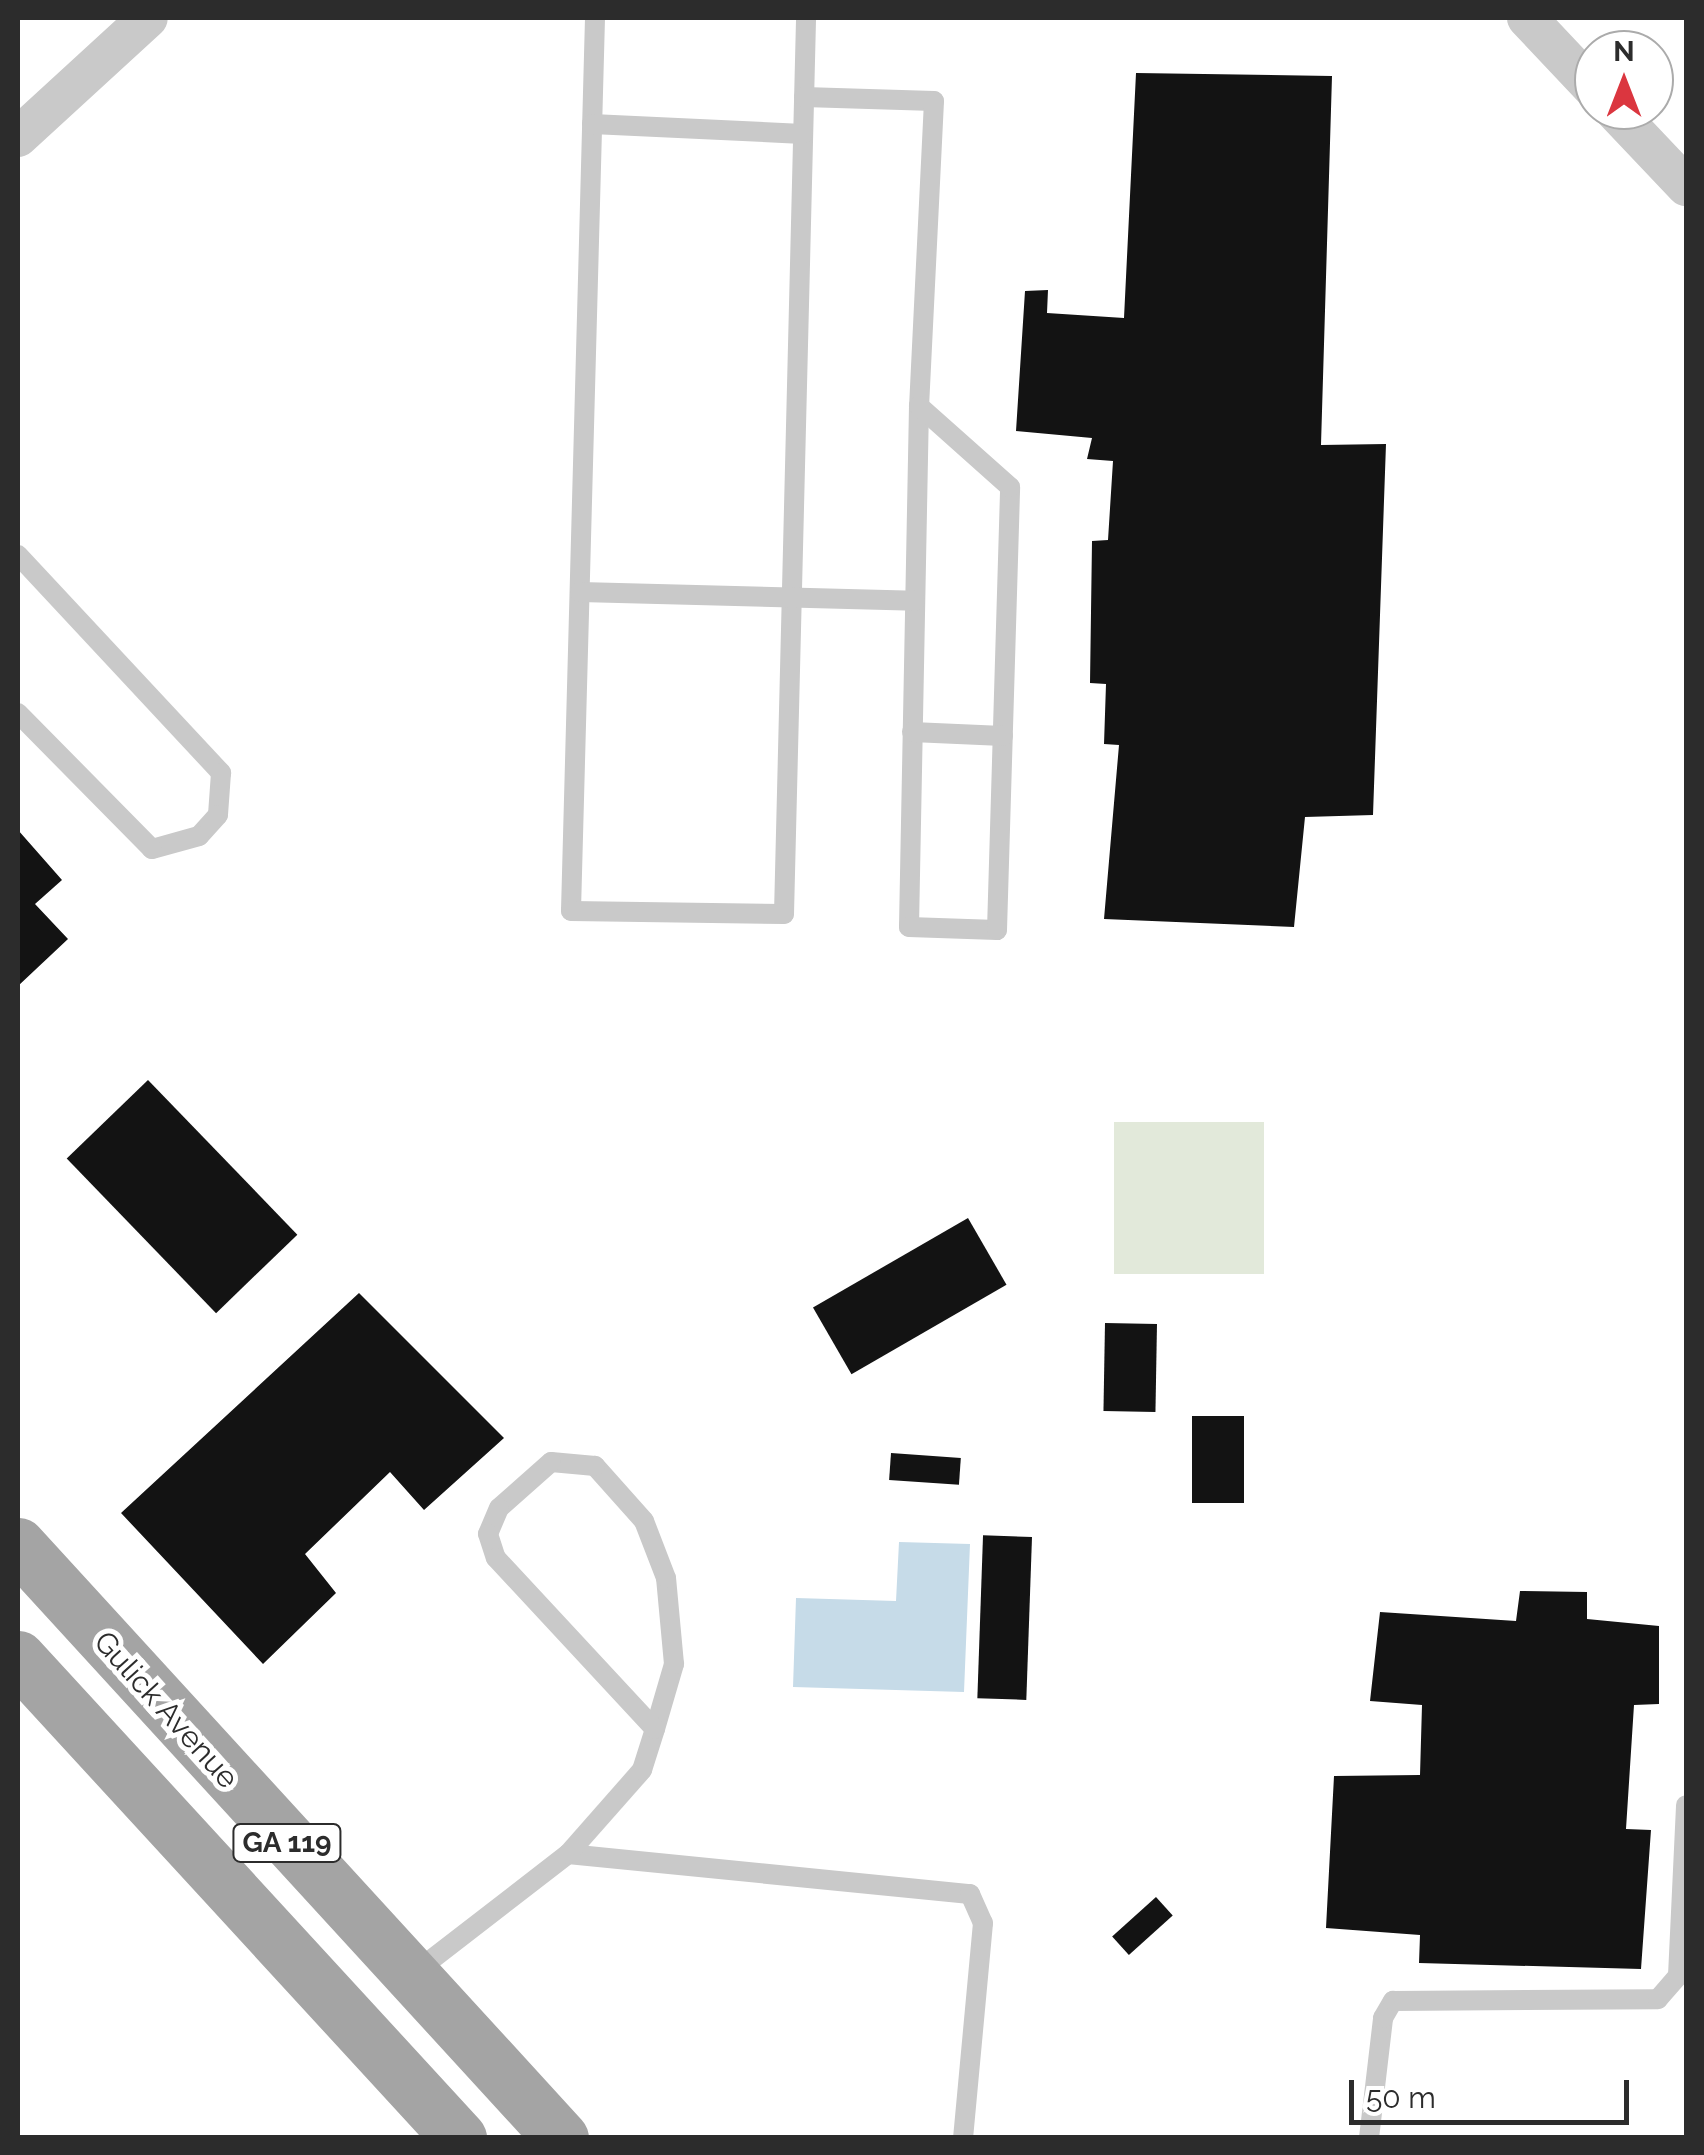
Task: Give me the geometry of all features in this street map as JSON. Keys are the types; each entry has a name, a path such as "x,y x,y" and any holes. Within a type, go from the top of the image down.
{"main road":[{"name":"Gulick Avenue","path":"18,1545 409,1978 561,2138"},
{"name":"GA 119","path":"18,1658 458,2138"}],"street":[{"path":"18,137 148,18"},
{"path":"1527,18 1574,69"},
{"path":"1633,130 1686,186"}],"lane":[{"path":"595,18 571,911 784,914 806,18"},
{"path":"804,97 934,101 919,406 909,928 997,930 1010,487 919,406"},
{"path":"592,124 803,134"},
{"path":"18,555 221,773 218,815 176,848 152,848 18,712"},
{"path":"580,592 915,601"},
{"path":"912,732 1003,736"},
{"path":"409,1978 568,1854 642,1770 674,1664 666,1578 644,1521 595,1466 551,1462 498,1508 488,1534 496,1558 654,1730"},
{"path":"1370,2138 1383,2018 1393,2001 1658,1999 1678,1976 1686,1805"},
{"path":"568,1854 970,1894 983,1924 963,2138"}],"green space":[{"path":"1114,1122 1264,1122 1264,1274 1114,1274"}],"water":[{"path":"899,1542 970,1544 964,1692 793,1687 796,1598 896,1601"}],"building":[{"path":"1136,73 1332,76 1321,445 1386,444 1373,815 1305,817 1294,927 1104,919 1119,745 1104,744 1106,684 1090,683 1092,541 1108,540 1113,461 1087,459 1092,438 1016,431 1025,291 1048,290 1047,313 1124,318"},
{"path":"18,830 62,880 35,904 68,939 18,986"},
{"path":"148,1080 297,1235 216,1313 67,1158"},
{"path":"968,1218 1007,1285 851,1374 813,1308"},
{"path":"359,1293 504,1438 424,1510 390,1472 305,1554 336,1593 263,1664 121,1513"},
{"path":"1105,1323 1157,1324 1155,1412 1103,1411"},
{"path":"1192,1416 1244,1416 1244,1503 1192,1503"},
{"path":"891,1453 961,1458 959,1485 889,1480"},
{"path":"983,1535 1032,1537 1026,1700 977,1698"},
{"path":"1520,1591 1587,1592 1587,1619 1659,1626 1659,1704 1634,1705 1626,1829 1651,1830 1641,1969 1419,1963 1420,1935 1326,1928 1334,1776 1420,1775 1422,1705 1370,1701 1380,1612 1516,1621"},
{"path":"1156,1897 1173,1916 1129,1955 1112,1936"}]}
